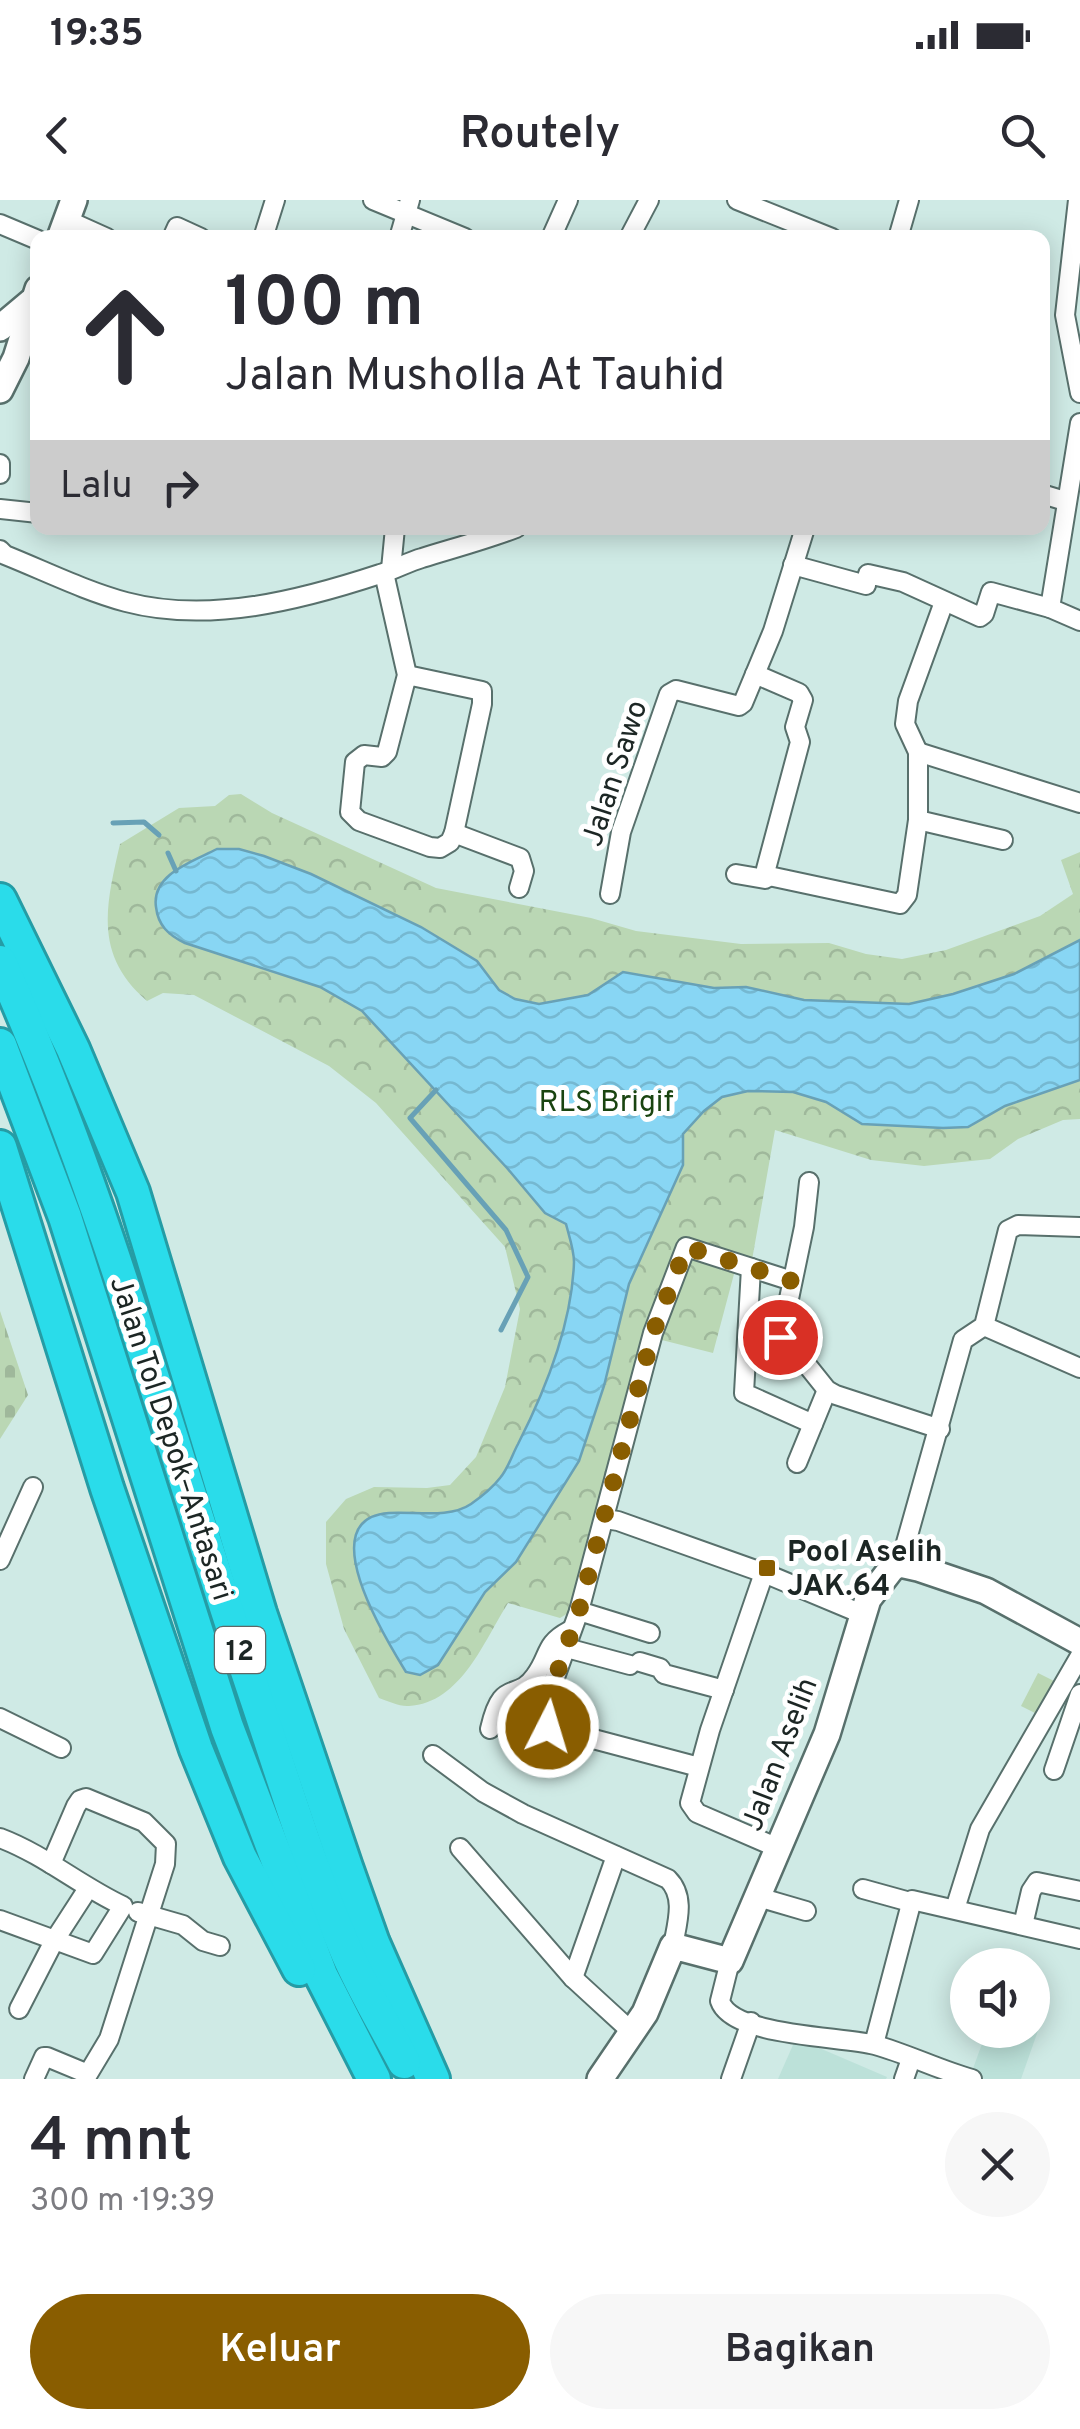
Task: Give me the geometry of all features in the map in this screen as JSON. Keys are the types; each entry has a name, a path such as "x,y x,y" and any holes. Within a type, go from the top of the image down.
{"highway":[{"path":"0,900 73,1049 133,1192 260,1613 374,1943 433,2079"},
{"name":"Jalan Tol Depok–Antasari","path":"0,962 43,1057 99,1208 205,1548 318,1881 349,1958 414,2079"},
{"name":"Jalan Tol Depok–Antasari","path":"0,1045 65,1217 227,1728 321,1975 371,2079"},
{"path":"0,1148 107,1488 196,1748 240,1857 326,2018 371,2079"}],"street":[{"path":"266,230 275,200"},
{"path":"373,200 407,206 450,230"},
{"path":"554,230 568,200"},
{"path":"633,230 648,200"},
{"path":"900,230 909,200"},
{"path":"1078,200 1075,263 1065,314 1080,392"},
{"path":"744,201 813,230"},
{"path":"67,219 90,230"},
{"path":"0,224 30,237"},
{"path":"0,328 30,300"},
{"path":"0,390 16,358 30,310"},
{"path":"1050,608 1065,501 1075,477 1080,422"},
{"path":"0,464 0,474"},
{"path":"1050,496 1065,501"},
{"path":"0,509 30,512"},
{"path":"394,535 388,571 407,674 388,752 382,757 364,755 355,762 350,812 359,821 430,848 446,846 454,833 482,691 407,674"},
{"path":"0,550 127,602 196,610 291,599 498,535"},
{"name":"Jalan Sawo","path":"610,894 621,832 669,694 676,690 739,706 755,674 804,535"},
{"path":"794,565 866,585 868,574 903,582 981,616 991,592 1050,608 1080,621"},
{"path":"736,874 765,879 770,876 900,904 907,895 918,820 918,752 905,724 908,701 944,602"},
{"path":"755,674 799,693 803,700 795,726 800,742 766,868 770,876"},
{"path":"918,752 1080,802"},
{"path":"918,820 1004,840"},
{"path":"454,833 520,858 524,871 519,888"},
{"path":"809,1182 781,1343 784,1350 807,1365 827,1390 940,1429"},
{"path":"1080,1227 1011,1226 1007,1233 984,1326 963,1340 900,1564 1002,1598 1080,1642"},
{"path":"699,1767 542,1724 542,1716 579,1611 653,1333 686,1247 792,1281"},
{"path":"751,1268 744,1393 813,1424"},
{"path":"984,1326 1080,1368"},
{"path":"797,1463 827,1390"},
{"path":"0,1560 33,1487"},
{"path":"605,1520 618,1520 764,1573 862,1614"},
{"name":"Jalan Aselih","path":"730,1961 826,1734 862,1614 875,1587 900,1564"},
{"path":"764,1573 690,1797 697,1813 778,1848"},
{"path":"579,1611 650,1632"},
{"path":"490,1729 501,1696 534,1678 552,1643 566,1639 635,1664 660,1668 664,1674 724,1690"},
{"path":"955,1909 980,1829 1080,1656"},
{"path":"1054,1770 1080,1694"},
{"path":"0,1718 61,1748"},
{"path":"434,1755 484,1792 523,1814 668,1879 676,1887 679,1914 673,1946 656,1992 600,2079"},
{"path":"34,2079 44,2057 88,2074 109,2039 166,1864 166,1844 144,1822 86,1798 80,1800 51,1864"},
{"path":"0,1838 28,1848 87,1890 148,1917 183,1925 202,1941 220,1946"},
{"path":"460,1848 573,1978 632,2033"},
{"path":"573,1978 616,1856"},
{"path":"1023,1925 1037,1882 1080,1891"},
{"path":"862,1889 910,1903"},
{"path":"19,2009 54,1941 87,1890"},
{"path":"758,1898 806,1911"},
{"path":"874,2044 910,1903 916,1899 1080,1939"},
{"path":"0,1920 93,1954 123,1906"},
{"path":"673,1946 730,1961 720,2001 722,2008 751,2022 804,2036 874,2044 972,2079"},
{"path":"732,2079 751,2022"},
{"path":"904,2079 910,2059"}],"shaded area":[{"path":"796,2038 887,2077 778,2079"},
{"path":"980,2048 1032,2048 1021,2079 985,2079 971,2074"}],"green space":[{"name":"RLS Brigif","path":"241,794 272,813 436,888 591,918 636,931 741,944 829,943 902,959 946,950 1040,916 1073,894 1061,860 1080,852 1080,1119 1063,1120 1018,1139 990,1159 924,1166 871,1160 775,1130 752,1260 738,1259 713,1353 650,1337 570,1612 560,1618 508,1603 457,1682 427,1702 409,1706 379,1698 344,1629 326,1564 326,1522 346,1499 374,1487 450,1485 476,1457 505,1387 520,1309 505,1247 376,1103 329,1066 194,995 163,993 147,1001 118,966 111,947 108,908 120,844 179,808 215,806 229,795"},
{"path":"0,1311 28,1395 0,1439"},
{"path":"1038,1673 1054,1681 1037,1714 1021,1706"}],"water":[{"path":"217,849 239,849 311,874 421,927 477,961 499,990 515,999 539,1004 588,995 623,972 714,988 746,987 804,1000 909,1004 1014,974 1080,940 1080,1080 1005,1106 968,1127 862,1124 826,1102 793,1092 748,1091 722,1097 704,1111 683,1134 683,1165 629,1284 604,1386 579,1461 516,1562 485,1592 438,1665 420,1675 406,1672 361,1583 355,1557 356,1536 366,1520 389,1513 462,1509 503,1474 556,1356 572,1285 572,1248 566,1224 545,1213 362,1011 320,987 185,943 165,929 156,907 160,886 176,870"}],"waterway":[{"path":"113,823 144,822 159,835"},
{"path":"168,853 176,871"},
{"path":"436,1090 410,1118 506,1230 528,1277 501,1330"}],"place":[{"name":"Pool Aselih JAK.64","path":"767,1568"}],"route":[{"path":"548,1727 542,1724 542,1716 579,1611 630,1409 653,1333 686,1247 792,1281 780,1337"}]}
